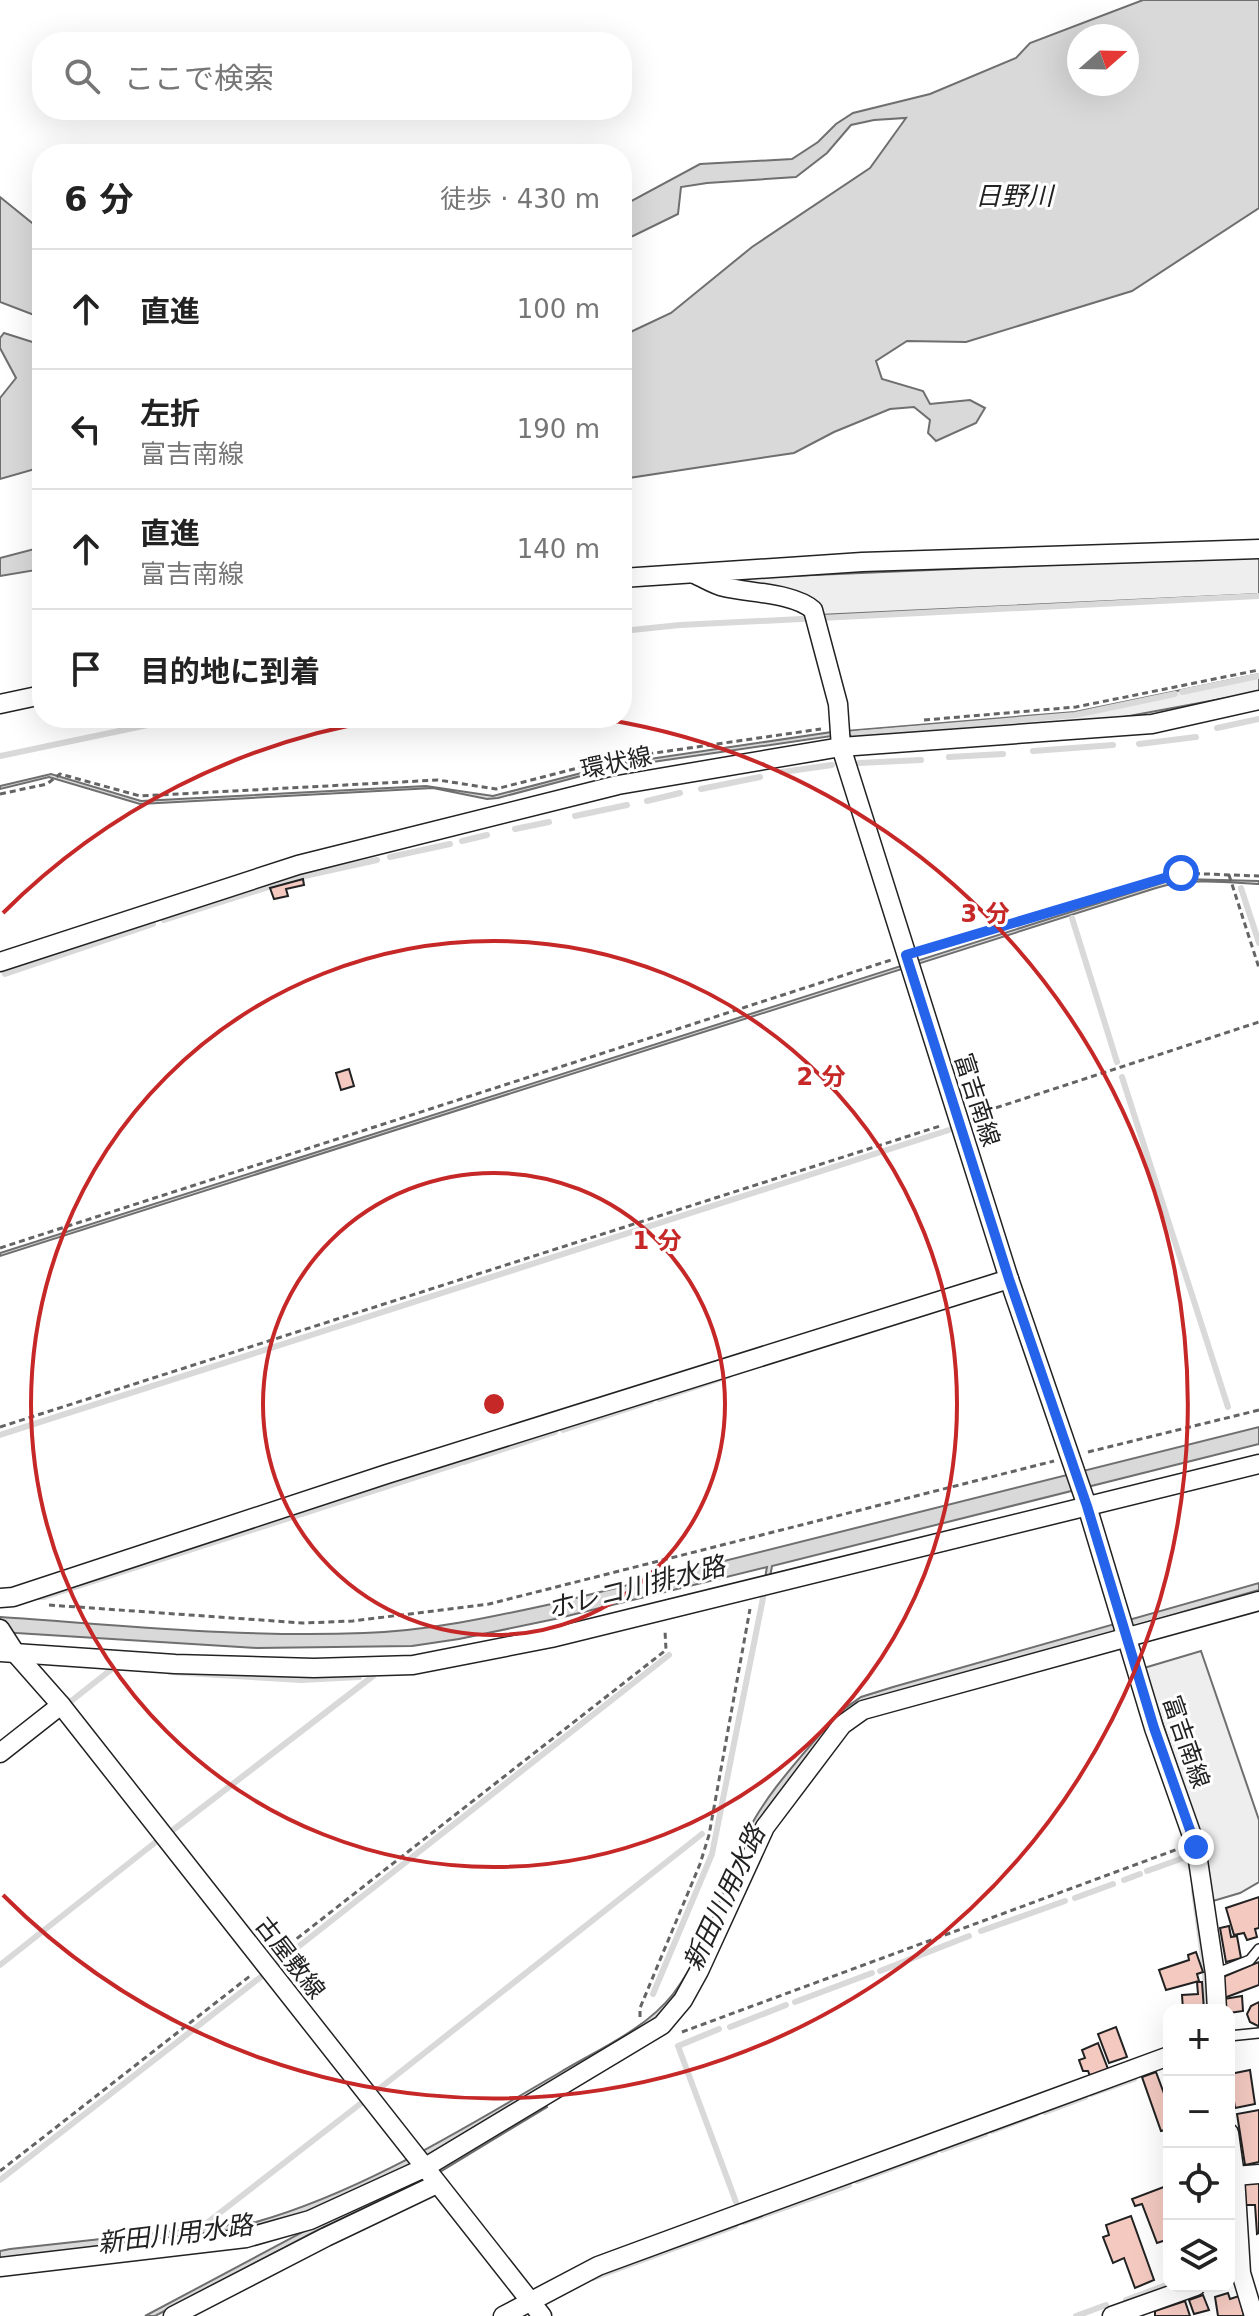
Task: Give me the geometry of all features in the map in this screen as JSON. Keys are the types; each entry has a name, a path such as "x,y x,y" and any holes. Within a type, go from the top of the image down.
{"street":[{"path":"632,577 878,561 1259,549"},
{"name":"富吉南線","path":"694,574 720,586 807,604 813,610 838,704 841,747 1009,1279 1086,1501 1154,1728 1195,1843 1202,1873 1217,2004"},
{"path":"0,704 32,697"},
{"name":"環状線","path":"0,962 298,865 618,785 841,747 1152,724 1259,700"},
{"path":"7,1598 387,1474 1009,1279"},
{"path":"6,1644 175,1664 365,1668 413,1665 551,1638 753,1590 1086,1501 1259,1464"},
{"path":"0,2267 246,2238 310,2220 424,2168 662,2025 683,2000 699,1971 765,1827 842,1725 863,1710 1259,1601"},
{"name":"古屋敷線","path":"6,1644 61,1705 536,2309"},
{"path":"0,1753 61,1705"},
{"path":"503,2316 536,2309 598,2266 1163,2058"},
{"path":"1254,2316 1243,2273 1235,2176 1259,2174"},
{"path":"173,2316 437,2184"},
{"path":"1112,2316 1179,2292"}],"lane":[{"path":"1215,1974 1250,1960 1259,1949"},
{"path":"1235,2035 1259,2033"}],"path":[{"path":"918,721 1076,707 1259,670"},
{"path":"0,794 47,784 60,774 140,796 438,780 496,789 613,759 841,727"},
{"path":"0,1248 906,955 1181,873 1259,876"},
{"path":"1229,875 1259,968"},
{"path":"0,1427 1259,1022"},
{"path":"7,1598 36,1605 303,1623 353,1621 474,1606 1072,1462 1259,1410"},
{"path":"637,2040 640,2008 709,1835 747,1637 753,1590"},
{"path":"0,2171 666,1650 664,1611"},
{"path":"662,2025 671,2033 678,2034 1195,1843"}],"shaded area":[{"path":"1259,556 1259,594 819,615 720,579"},
{"path":"1259,674 1259,692 1113,719 854,738 845,731 1075,712"},
{"path":"1201,1651 1259,1820 1259,1882 1240,1893 1213,1901 1203,1843 1144,1668"}],"water":[{"name":"日野川","path":"1143,0 1259,0 1259,208 1132,291 966,342 907,341 876,361 882,379 923,391 930,404 970,400 985,408 976,423 936,441 928,433 930,420 914,407 890,409 834,432 794,453 632,477 632,331 671,313 752,247 870,168 906,118 851,125 827,153 796,177 681,187 678,214 632,236 632,201 700,164 792,159 853,113 930,94 1016,58 1030,43 1067,29 1067,96 1139,96 1139,24 1080,24"},
{"path":"0,197 32,223 32,314 0,302"},
{"path":"4,333 32,342 32,470 0,479 0,398 16,378 0,348 0,338"},
{"path":"32,550 32,571 0,576 0,558"},
{"path":"832,732 832,736 611,768 487,799 433,788 140,804 49,777 0,789 0,786 51,774 141,801 426,786 493,796 616,764"},
{"path":"1168,881 1259,881 1259,884 1194,882 1156,888 0,1256 0,1253"},
{"name":"ホレコ川排水路","path":"1259,1427 1259,1444 772,1566 767,1594 762,1595 767,1567 555,1619 412,1646 257,1648 0,1632 0,1617 273,1634 388,1632 460,1622 556,1603"},
{"name":"新田川用水路","path":"1259,1583 1259,1590 863,1704 773,1804 694,1976 664,2015 428,2158 280,2225 0,2260 0,2251 10,2249 256,2222 335,2194 412,2157 620,2038 662,2007 695,1958 746,1835 765,1803 837,1714 861,1697"},
{"path":"545,2103 547,2107 438,2173 314,2232 155,2316 145,2316"}],"building":[{"path":"303,879 304,885 286,889 288,896 274,899 270,888"},
{"path":"349,1069 354,1086 341,1090 336,1073"},
{"path":"1259,1897 1257,1937 1247,1940 1244,1933 1234,1935 1226,1908"},
{"path":"1229,1926 1231,1937 1237,1936 1241,1958 1226,1962 1220,1928"},
{"path":"1196,1952 1203,1972 1197,1974 1199,1981 1166,1990 1159,1970 1189,1960 1188,1955"},
{"path":"1259,1962 1259,1985 1224,1998 1223,1977"},
{"path":"1197,1982 1202,1982 1204,2004 1183,2004 1182,1995 1198,1994"},
{"path":"1242,1996 1243,2011 1235,2012 1235,2004 1224,2004 1224,1999"},
{"path":"1259,2002 1258,2026 1250,2022 1247,2014 1251,2006"},
{"path":"1116,2027 1127,2057 1109,2063 1098,2034"},
{"path":"1098,2043 1108,2069 1090,2076 1088,2071 1083,2071 1079,2060 1085,2058 1082,2050"},
{"path":"1250,2070 1255,2104 1235,2108 1235,2073"},
{"path":"1156,2072 1163,2091 1163,2130 1161,2131 1142,2077"},
{"path":"1259,2110 1259,2162 1245,2165 1237,2114"},
{"path":"1259,2180 1257,2234 1255,2205 1246,2205 1244,2181"},
{"path":"1163,2187 1163,2241 1157,2243 1142,2204 1135,2206 1132,2199"},
{"path":"1131,2216 1154,2280 1135,2288 1124,2258 1113,2263 1103,2237 1109,2235 1106,2225"},
{"path":"1228,2293 1230,2299 1239,2296 1244,2316 1218,2316 1215,2297"},
{"path":"1203,2295 1209,2310 1194,2314 1189,2300"},
{"path":"1185,2301 1190,2316 1155,2316 1155,2311"}],"waterway":[{"path":"632,630 1259,596"},
{"path":"1182,692 1259,676"},
{"path":"854,734 1075,715 1175,694"},
{"path":"1217,728 1259,719"},
{"path":"0,756 133,728"},
{"path":"1139,744 1196,737"},
{"path":"1033,751 1113,745"},
{"path":"949,757 1003,754"},
{"path":"859,763 921,760"},
{"path":"782,772 832,765"},
{"path":"701,789 760,777"},
{"path":"647,801 680,793"},
{"path":"575,816 627,805"},
{"path":"515,829 549,822"},
{"path":"462,841 487,835"},
{"path":"390,857 450,844"},
{"path":"164,920 300,877 377,860"},
{"path":"1241,888 1259,943"},
{"path":"1072,918 1117,1062"},
{"path":"5,974 153,924"},
{"path":"1122,1077 1228,1407"},
{"path":"0,1435 949,1130"},
{"path":"659,1399 728,1376"},
{"path":"563,1430 651,1401"},
{"path":"464,1462 555,1432"},
{"path":"36,1597 44,1597 460,1463"},
{"name":"新田川用水路","path":"653,1994 712,1854 765,1588"},
{"path":"275,1965 669,1655"},
{"path":"70,1702 113,1668 119,1668"},
{"path":"170,1672 301,1680 359,1677"},
{"path":"173,1830 373,1676"},
{"path":"375,2092 702,1834"},
{"path":"0,1965 157,1841"},
{"path":"1147,1871 1189,1856 1190,1860"},
{"path":"1124,1880 1140,1874"},
{"path":"1075,1898 1113,1884"},
{"path":"1194,1891 1205,1972 1206,2004"},
{"path":"981,1931 1065,1901"},
{"path":"880,1971 969,1936"},
{"path":"795,2002 872,1973"},
{"path":"0,2180 262,1976"},
{"path":"730,2027 786,2005"},
{"path":"719,2029 678,2046 736,2202"},
{"path":"1091,2094 1134,2079"},
{"path":"1045,2112 1085,2097"},
{"name":"新田川用水路","path":"208,2222 364,2101"},
{"path":"992,2131 1036,2114"},
{"path":"942,2150 985,2134"},
{"path":"857,2181 935,2152"},
{"path":"744,2222 849,2185"},
{"path":"593,2278 735,2226"},
{"path":"1126,2300 1163,2286"},
{"path":"1076,2316 1106,2305"}],"route":[{"path":"1181,873 906,955 1009,1279 1087,1506 1154,1728 1196,1847"}]}
